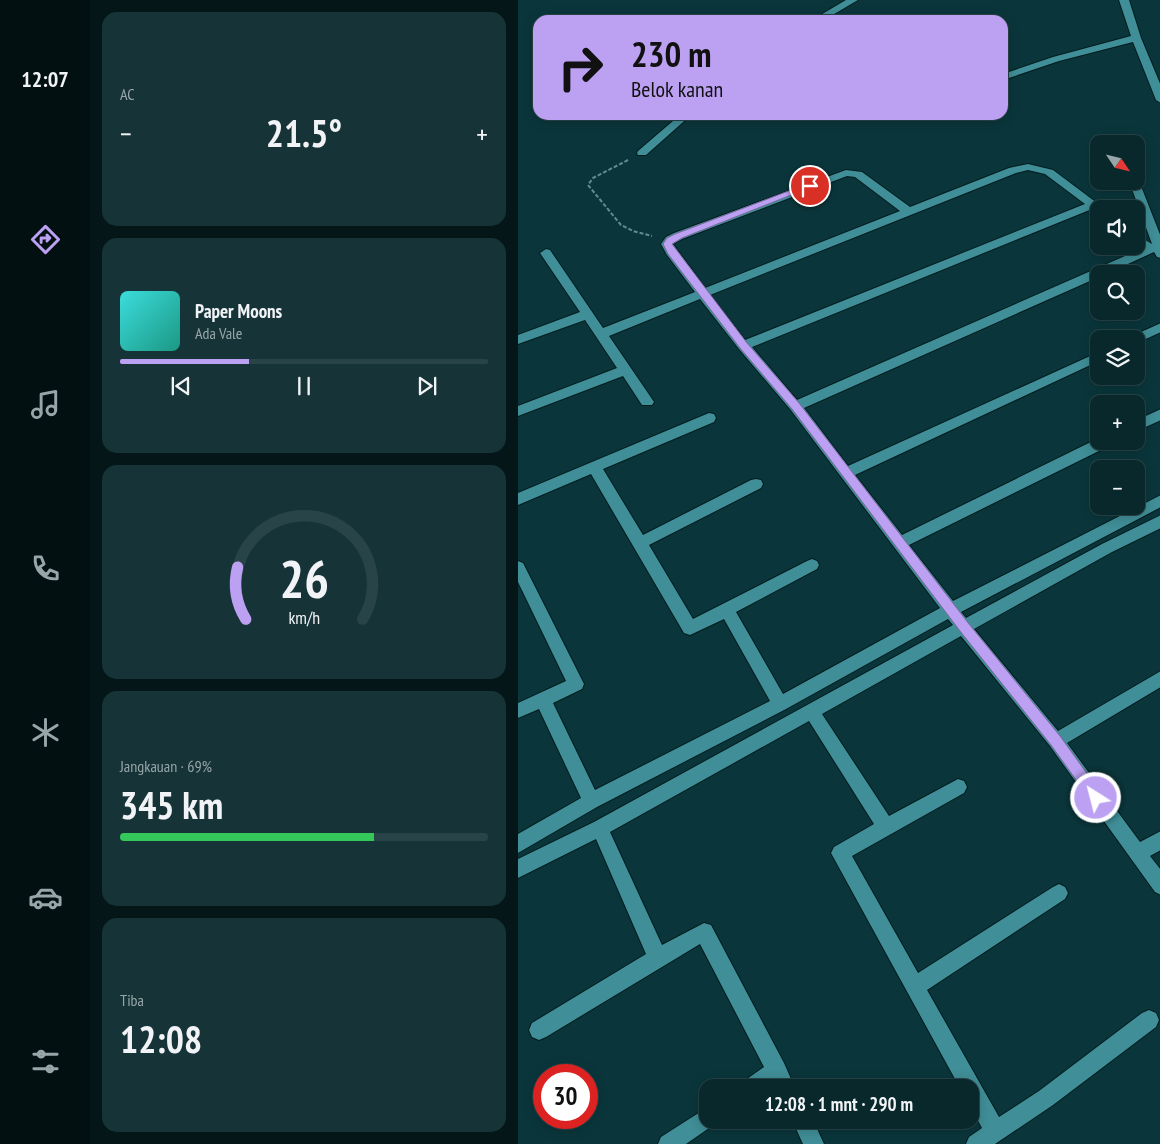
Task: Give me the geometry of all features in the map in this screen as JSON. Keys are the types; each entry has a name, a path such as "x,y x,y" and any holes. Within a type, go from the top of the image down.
{"street":[{"path":"826,15 853,0"},
{"path":"1124,0 1136,38 1160,100"},
{"path":"1008,75 1056,59 1136,38"},
{"path":"642,153 680,120"},
{"path":"601,334 1013,170 1028,167 1054,175 1090,201"},
{"path":"908,211 858,174 846,172 670,240 667,244 671,252 744,346 795,406 952,609 964,628 1056,741 1160,886"},
{"path":"1137,190 1156,250"},
{"path":"744,346 1090,209"},
{"path":"1145,244 1156,250"},
{"path":"795,406 1156,250"},
{"path":"546,253 646,402"},
{"path":"518,340 587,314"},
{"path":"1145,334 1160,327"},
{"path":"846,473 1090,360"},
{"path":"518,412 625,370"},
{"path":"1145,422 1160,414"},
{"path":"518,499 709,418"},
{"path":"900,544 1090,449"},
{"path":"594,466 690,628 812,565"},
{"path":"640,542 756,484"},
{"path":"518,844 591,801 780,704 952,609 1160,500"},
{"path":"518,869 600,828 1107,548 1160,521"},
{"path":"518,567 525,598 576,684 518,711"},
{"path":"727,610 780,704"},
{"path":"1056,741 1160,678"},
{"path":"542,699 591,801"},
{"path":"812,712 886,828"},
{"path":"958,788 840,853 995,1130"},
{"path":"600,828 626,890 658,958"},
{"path":"1137,855 1160,839"},
{"path":"914,987 1059,893"},
{"path":"539,1030 704,932 781,1079"},
{"path":"976,1144 1046,1098 1149,1020"},
{"path":"668,1144 699,1123"},
{"path":"806,1129 814,1144"}],"path":[{"path":"642,153 592,178 588,185 621,225 633,231 670,240"}],"route":[{"path":"810,186 678,236 667,244 671,252 744,346 795,406 952,609 964,628 1056,741 1096,798"}]}
